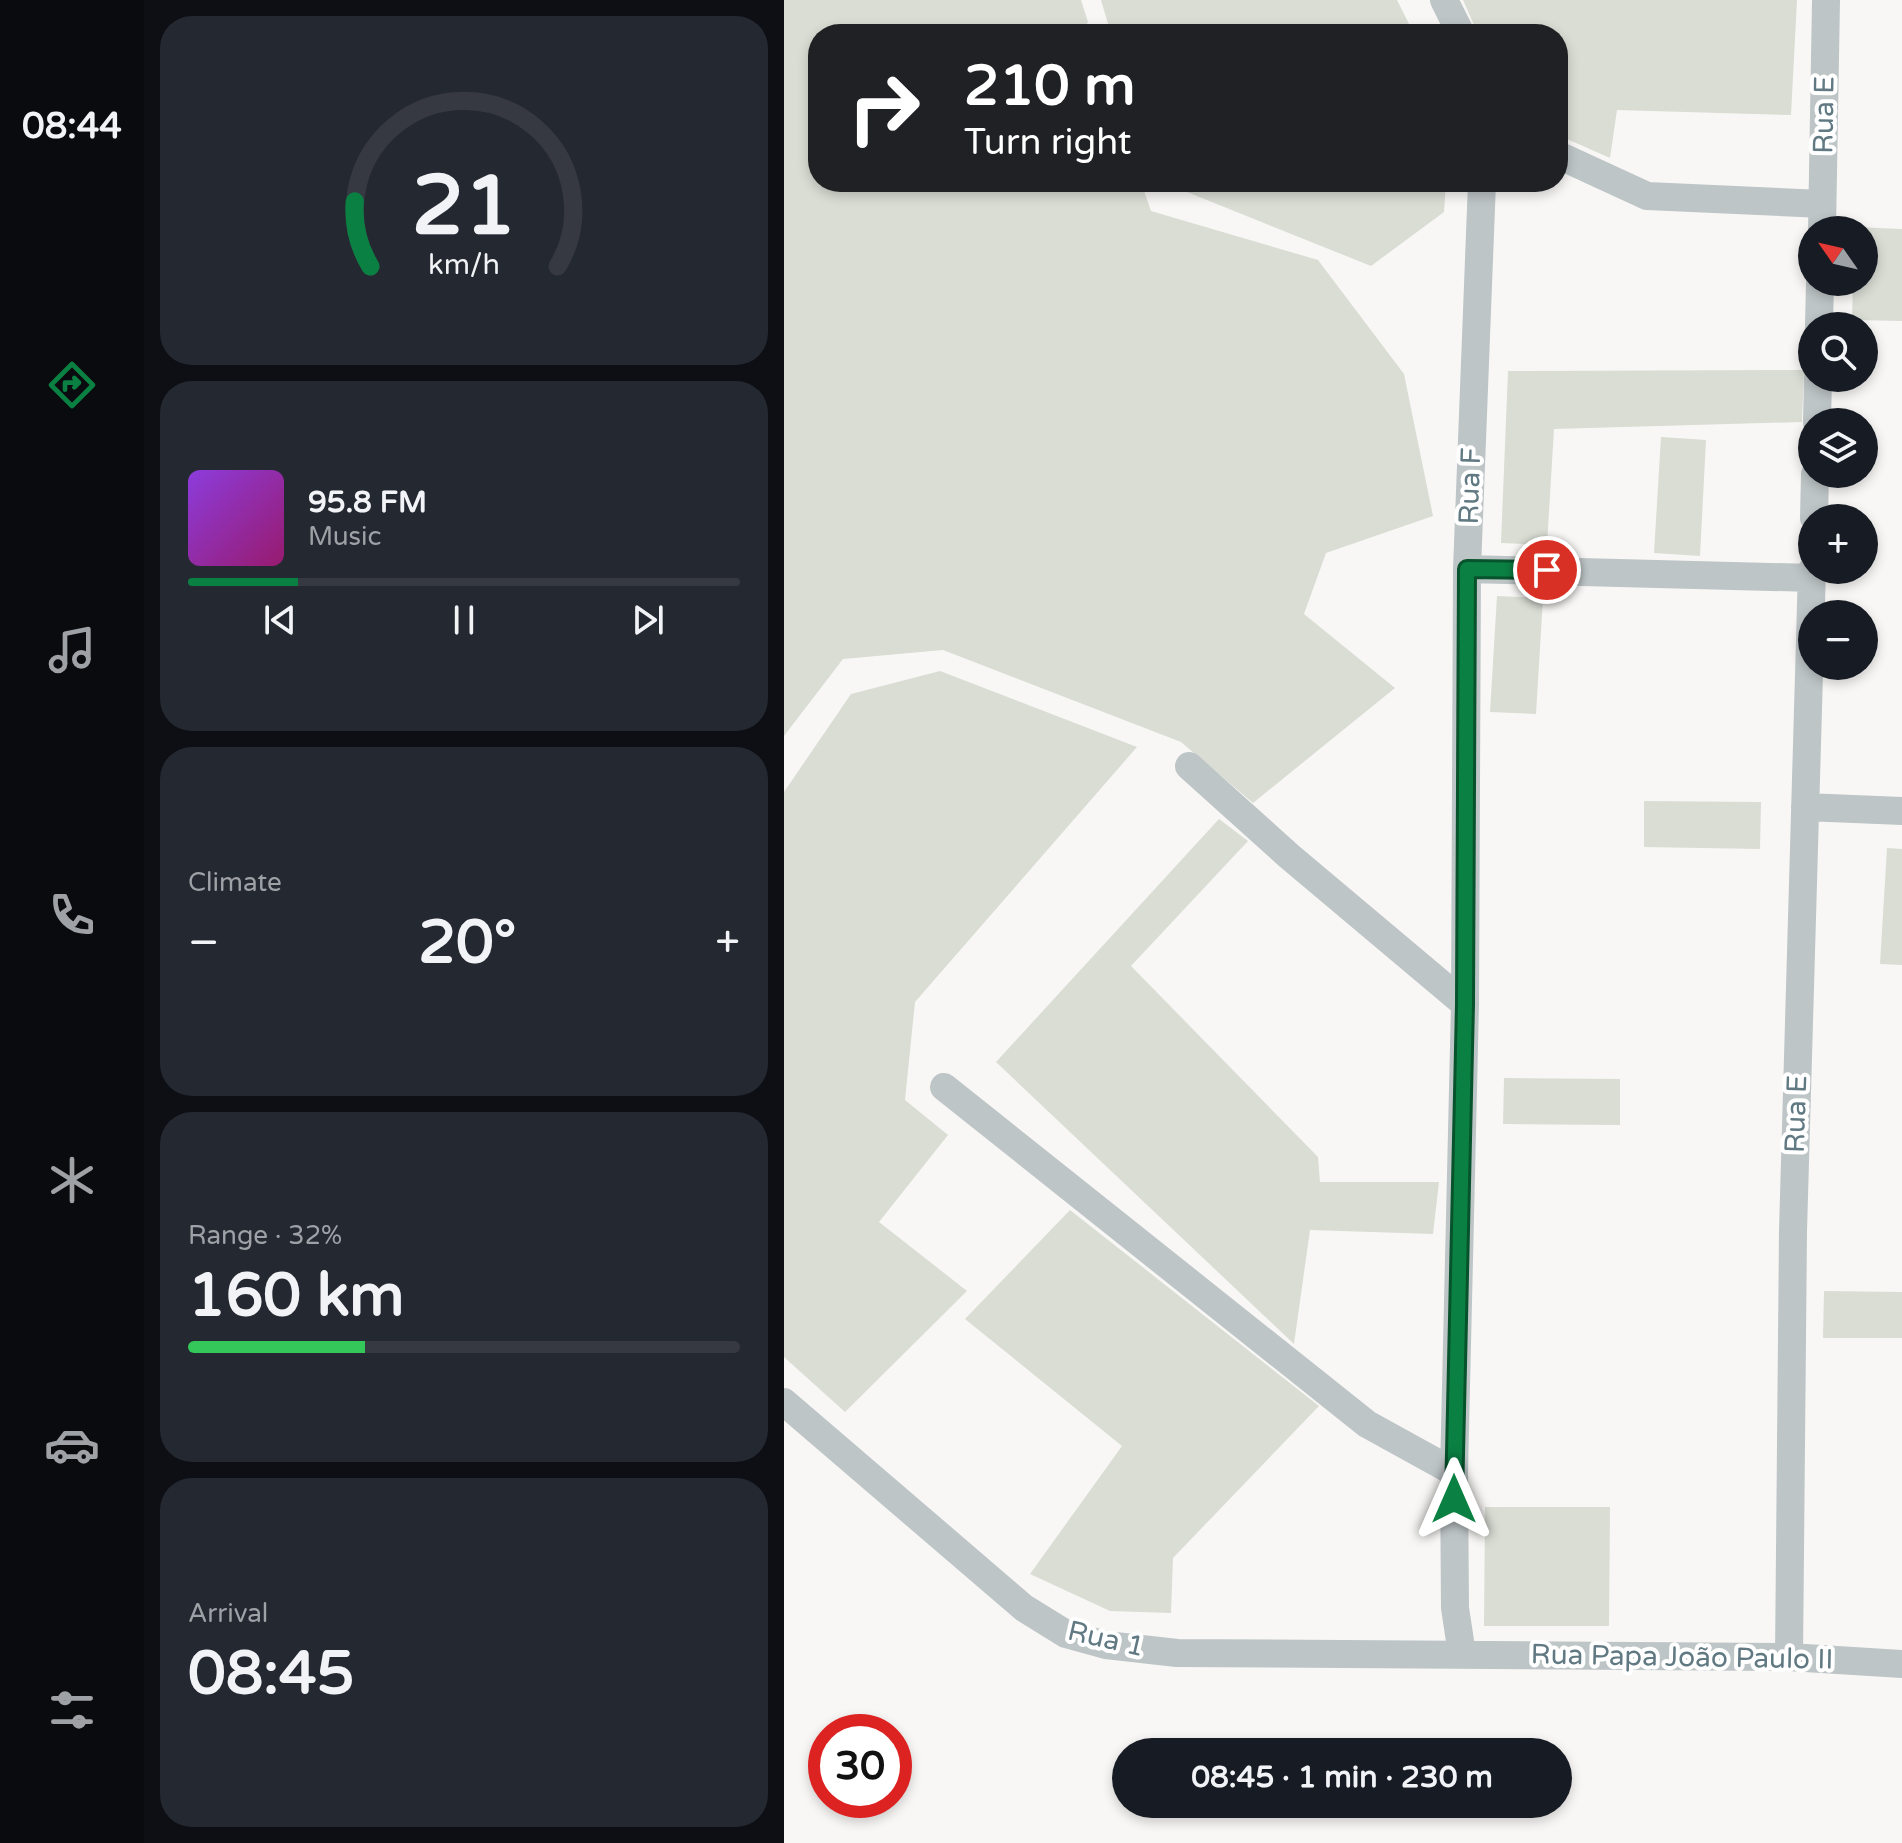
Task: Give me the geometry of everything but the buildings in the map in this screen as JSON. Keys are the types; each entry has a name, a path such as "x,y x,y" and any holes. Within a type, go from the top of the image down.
{"street":[{"path":"1444,0 1456,24"},
{"name":"Rua E","path":"1822,216 1826,0"},
{"path":"1568,160 1647,196 1814,216"},
{"name":"Rua F","path":"1462,1654 1455,1608 1454,1472 1465,1004 1467,569 1482,192"},
{"path":"1467,569 1798,574"},
{"name":"Rua E","path":"1789,1657 1793,1231 1812,584"},
{"path":"1189,766 1289,856 1465,1004"},
{"path":"1805,807 1902,811"},
{"path":"944,1087 1367,1424 1454,1472"},
{"name":"Rua 1","path":"784,1402 1024,1608 1066,1634 1106,1645 1177,1653 1462,1654"},
{"name":"Rua Papa João Paulo II","path":"1462,1654 1789,1657 1902,1664"}],"shaded area":[{"path":"784,0 1081,0 1087,24 808,24 808,192 1144,192 1151,211 1318,260 1404,374 1433,516 1326,553 1304,614 1395,688 1253,803 1181,742 943,650 843,659 784,736"},
{"path":"1101,0 1397,0 1409,24 1108,24"},
{"path":"1463,0 1797,0 1791,115 1617,110 1610,158 1568,139 1568,24 1474,24"},
{"path":"1187,192 1445,192 1444,212 1371,266"},
{"path":"1878,228 1902,229 1902,321 1878,321 1878,312 1852,312 1853,296 1878,296"},
{"path":"1798,370 1798,392 1803,392 1803,408 1798,408 1798,422 1554,429 1547,545 1501,543 1508,371"},
{"path":"1661,437 1706,440 1700,556 1654,553"},
{"path":"1497,596 1543,598 1536,714 1490,712"},
{"path":"940,671 1137,747 915,1002 905,1100 948,1135 879,1222 967,1291 845,1412 784,1357 784,792 851,694"},
{"path":"1644,801 1761,802 1760,849 1644,847"},
{"path":"1219,819 1248,841 1131,966 1318,1157 1320,1182 1439,1182 1433,1234 1310,1230 1294,1344 996,1062"},
{"path":"1887,848 1902,849 1902,965 1880,964"},
{"path":"1504,1078 1620,1079 1620,1125 1503,1124"},
{"path":"1070,1210 1319,1406 1173,1558 1171,1613 1110,1611 1030,1574 1122,1446 965,1319"},
{"path":"1824,1291 1902,1292 1902,1338 1823,1338"},
{"path":"1485,1507 1610,1507 1609,1626 1484,1626"}],"route":[{"path":"1454,1499 1465,1004 1467,569 1547,570"}]}
